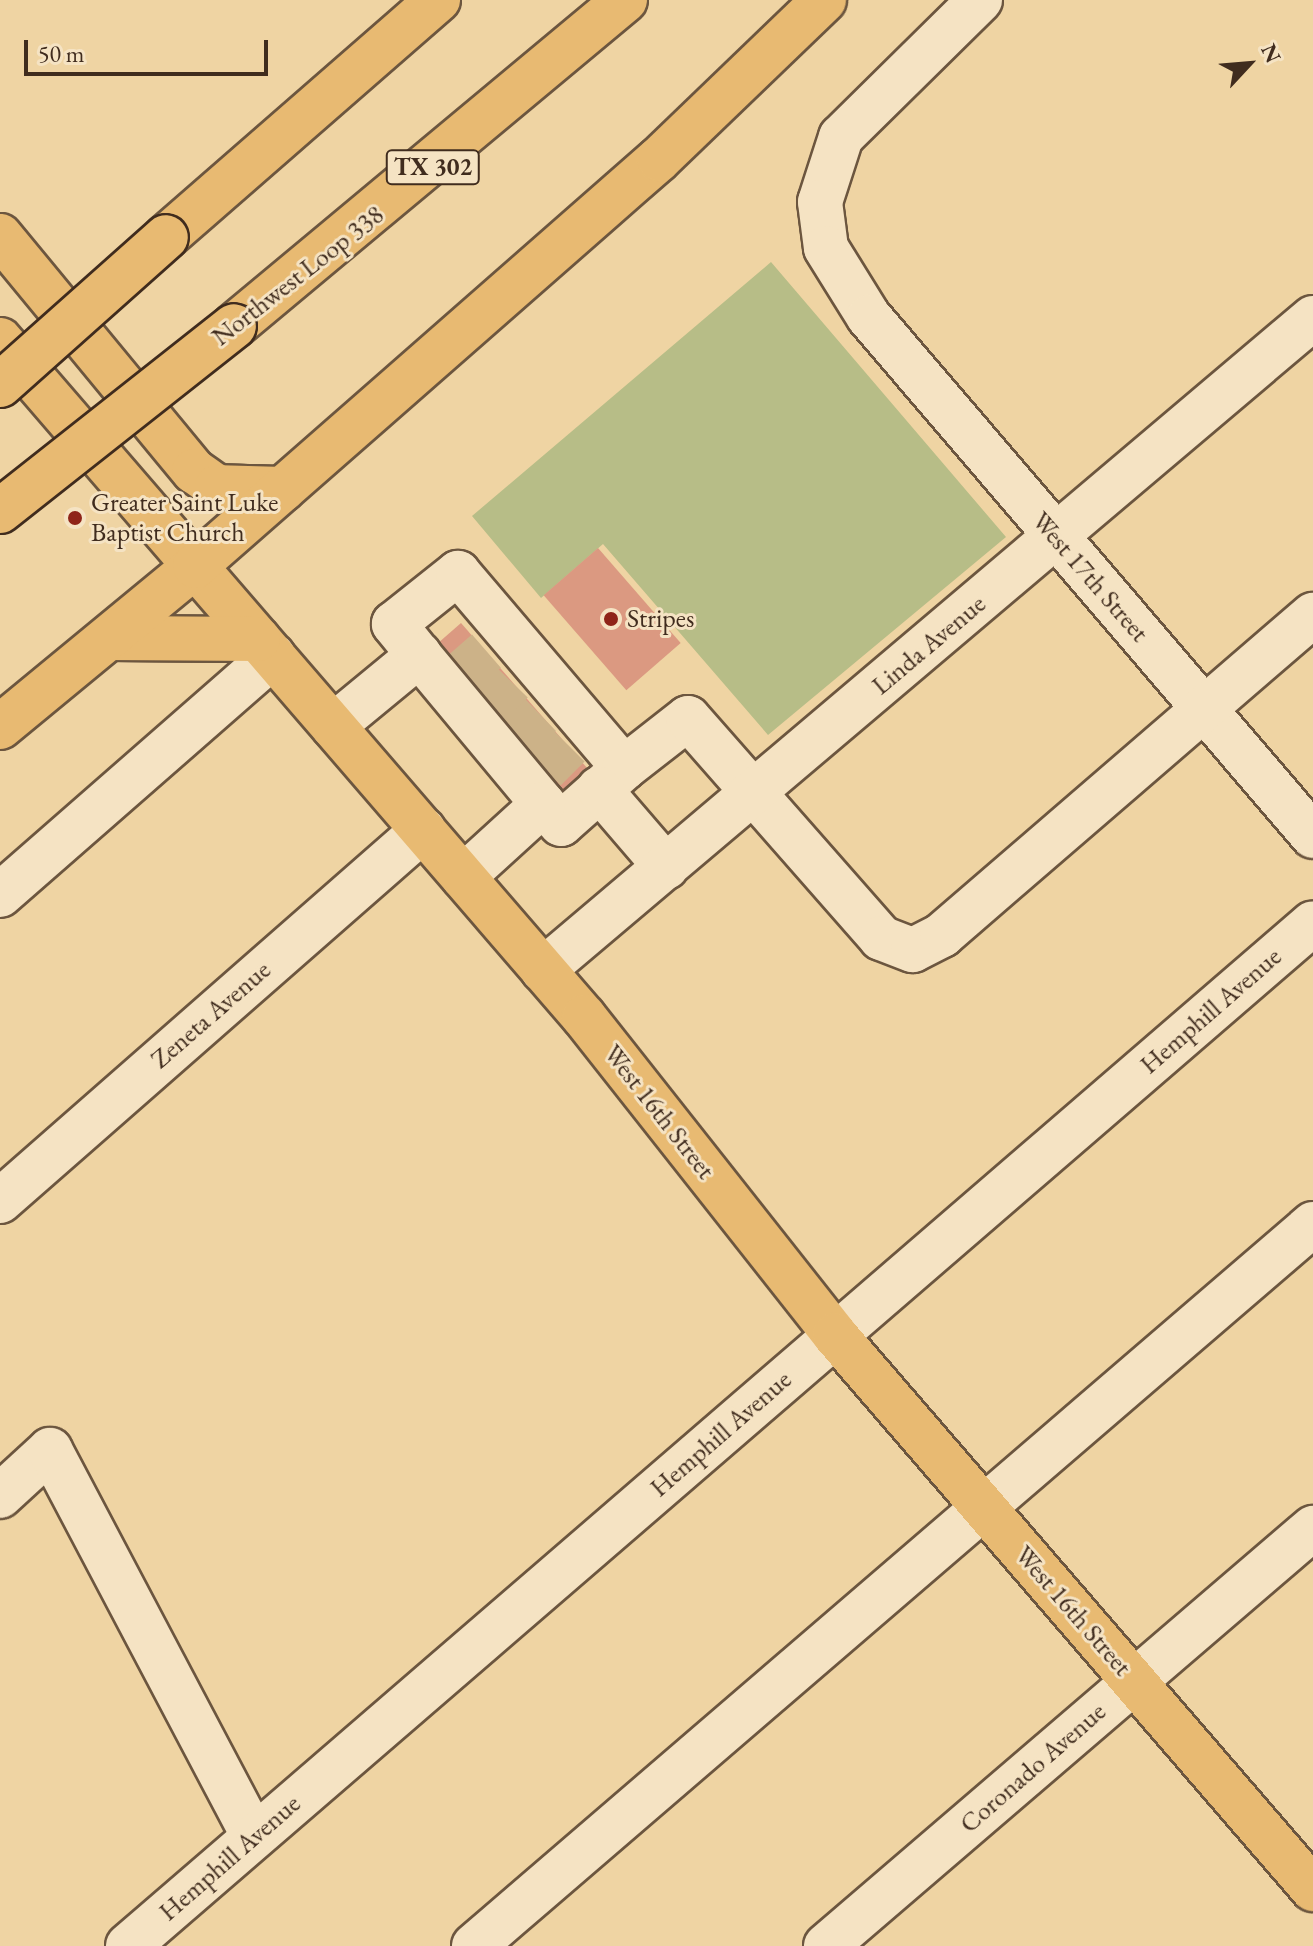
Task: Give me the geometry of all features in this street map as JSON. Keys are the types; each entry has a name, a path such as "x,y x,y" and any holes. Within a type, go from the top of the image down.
{"main road":[{"path":"0,385 438,0"},
{"name":"Northwest Loop 338","path":"0,511 234,326 625,0"},
{"path":"0,727 195,566 659,159 824,0"},
{"path":"0,236 194,471 217,487 283,489"},
{"name":"West 16th Street","path":"0,340 543,970 835,1335 1134,1682 1308,1872"},
{"path":"109,638 266,648"}],"street":[{"name":"West 17th Street","path":"980,0 854,120 831,157 820,202 826,248 869,317 1313,836"},
{"name":"Linda Avenue","path":"543,970 1313,318"},
{"path":"481,674 544,748 561,824 688,718 881,938 913,950 942,935 1313,615"},
{"path":"0,895 266,648"},
{"path":"333,726 481,674"},
{"path":"481,674 544,748 612,779 666,867"},
{"path":"463,877 544,748"},
{"name":"Zeneta Avenue","path":"0,1201 423,830"},
{"name":"Hemphill Avenue","path":"128,1946 1313,923"},
{"path":"474,1946 1313,1224"},
{"path":"0,1496 50,1450 254,1837"},
{"name":"Coronado Avenue","path":"826,1946 1313,1528"}],"green space":[{"path":"771,262 1006,537 768,735 603,544 541,598 472,516"}],"building":[{"name":"Stripes","path":"598,548 681,643 626,690 544,595"},
{"path":"461,623 594,776 569,798 436,645"}],"tunnel":[{"path":"460,674 486,651"},
{"path":"489,706 512,682"},
{"path":"517,738 541,715"},
{"path":"545,770 569,746"}],"place":[{"name":"Greater Saint Luke Baptist Church","path":"75,518"},
{"name":"Stripes","path":"611,619"}]}
